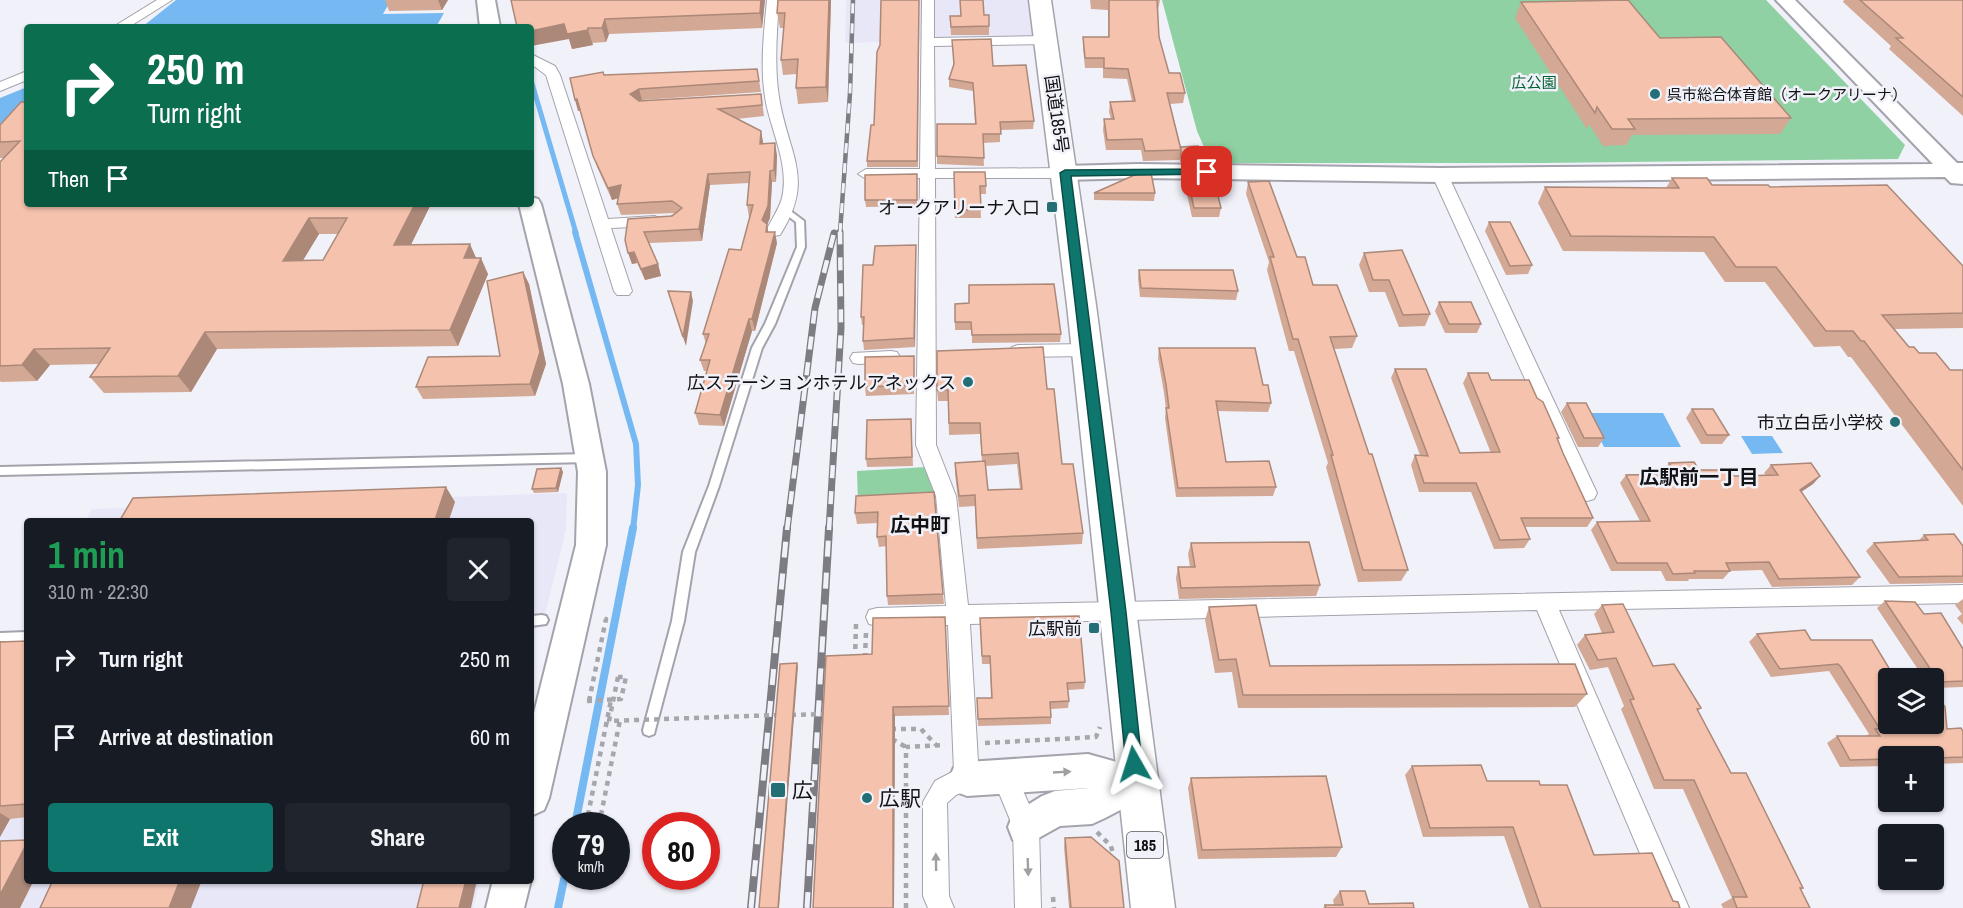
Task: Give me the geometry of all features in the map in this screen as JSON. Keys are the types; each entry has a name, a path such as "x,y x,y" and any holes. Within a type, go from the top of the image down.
{"highway":[{"name":"国道185号","path":"1040,0 1065,173 1118,612 1136,783 1153,908"}],"street":[{"path":"125,24 166,0"},
{"path":"486,0 490,24"},
{"path":"772,0 766,98 788,164 790,197 774,231"},
{"path":"928,0 926,445 946,496 958,614 967,778"},
{"path":"1785,0 1959,174"},
{"path":"928,42 1046,40"},
{"path":"534,60 550,69 553,75 623,291"},
{"path":"0,87 24,76"},
{"path":"866,174 1138,171 1440,175 1959,174"},
{"path":"1440,175 1587,493"},
{"path":"531,207 576,384 590,458 591,544 534,785"},
{"path":"601,224 675,220"},
{"path":"995,351 1087,350"},
{"path":"859,358 950,351"},
{"path":"867,619 958,614 1963,594"},
{"path":"1544,602 1676,908"},
{"path":"941,908 936,896 935,802 938,792 967,778 1088,771 1136,783"},
{"path":"1004,776 1026,827 1028,908"},
{"path":"1026,827 1056,809 1092,806 1136,783"},
{"path":"505,908 511,884"}],"lane":[{"path":"649,730 678,621 689,552 714,486 757,348 770,324 801,247 800,221 784,209"},
{"path":"0,471 590,458"},
{"path":"0,638 24,637"}],"path":[{"path":"590,700 606,619 602,619"},
{"path":"855,661 867,619"},
{"path":"864,669 867,619"},
{"path":"579,701 590,700 610,700 621,699 626,677 618,677 609,721 828,714"},
{"path":"588,812 610,700"},
{"path":"602,812 620,720"},
{"path":"886,730 921,729 936,745"},
{"path":"884,739 895,739 906,747"},
{"path":"1094,830 1111,846 1113,855"},
{"path":"1053,886 1054,908"}],"shaded area":[{"path":"846,0 1039,0 1044,37 845,43"},
{"path":"567,493 566,529 545,615 534,615 534,518 87,518 92,509"},
{"path":"24,653 24,884 479,884 473,908 0,908 0,661"}],"green space":[{"name":"広公園","path":"1162,0 1766,0 1905,145 1898,159 1541,163 1211,163 1197,131"},
{"path":"926,467 937,498 858,503 857,471"}],"water":[{"path":"176,0 391,0 383,14 444,13 438,24 146,24"},
{"path":"24,88 24,107 0,130 0,98"},
{"path":"1587,413 1663,413 1681,447 1604,447"},
{"path":"1741,436 1772,436 1783,453 1752,454"}],"building":[{"path":"511,0 761,0 760,13 605,19 602,28 588,28 588,30 567,34 564,24 534,30 534,24 516,24"},
{"path":"778,0 829,0 826,87 796,88 798,59 781,60 785,13 777,13"},
{"path":"881,0 919,0 917,161 867,161 871,125 874,125"},
{"path":"960,0 983,0 984,15 989,15 989,26 951,27 950,16 961,16"},
{"path":"1109,0 1157,0 1159,37 1169,73 1180,73 1185,93 1167,93 1181,150 1145,151 1142,139 1107,140 1104,119 1114,119 1110,102 1135,101 1128,69 1104,68 1104,58 1085,58 1083,37 1109,37"},
{"path":"1628,0 1660,38 1721,37 1791,118 1628,119 1635,129 1612,129 1597,107 1595,113 1521,2"},
{"path":"1860,0 1963,0 1963,97 1896,38 1903,38"},
{"path":"991,39 993,66 1026,65 1034,121 1000,122 1001,134 983,134 984,158 937,156 937,124 976,124 973,83 949,79 954,64 952,40"},
{"path":"757,69 759,81 639,89 630,94 639,101 761,94 762,105 718,109 761,131 760,144 775,143 774,170 770,171 768,206 762,220 767,224 766,232 775,232 752,319 749,319 720,415 695,413 710,360 700,360 709,334 703,334 729,249 741,250 753,205 747,205 750,172 708,174 699,229 644,232 658,264 641,269 634,252 628,253 625,240 628,219 672,216 682,208 672,201 617,204 621,185 608,188 593,156 570,78 603,72 604,75"},
{"path":"21,102 24,102 24,207 413,207 394,245 470,244 464,258 481,258 450,330 205,332 178,376 90,377 110,348 34,349 22,365 0,366 0,162 20,141 0,142 0,125","holes":["309,218 347,218 323,260 283,261"]},
{"path":"1198,146 1201,158 1181,158 1181,147"},
{"path":"954,172 985,172 986,186 980,186 981,210 955,210"},
{"path":"1186,172 1208,172 1209,176 1213,176 1221,208 1194,208"},
{"path":"1139,173 1151,173 1155,193 1094,193"},
{"path":"917,174 917,200 865,200 865,175"},
{"path":"1672,178 1707,178 1712,185 1768,185 1770,187 1887,185 1963,266 1963,313 1882,315 1909,347 1914,347 1919,353 1936,353 1950,370 1963,370 1963,470 1864,341 1861,341 1853,331 1826,331 1776,267 1736,267 1714,237 1571,236 1545,187 1679,188"},
{"path":"1269,181 1297,257 1305,257 1313,285 1337,285 1357,336 1330,337 1369,454 1372,454 1408,570 1363,570 1331,455 1333,455 1298,339 1293,339 1270,257 1274,257 1248,182"},
{"path":"1489,222 1510,222 1532,265 1510,266"},
{"path":"916,245 914,338 863,341 864,317 861,317 863,265 873,265 875,246"},
{"path":"1402,250 1430,314 1403,315 1389,280 1373,280 1364,253"},
{"path":"1139,270 1233,270 1238,291 1141,288"},
{"path":"523,272 540,352 530,384 416,387 428,357 500,356 487,281"},
{"path":"1054,284 1061,334 972,335 971,322 955,322 955,304 969,303 969,285"},
{"path":"668,291 691,292 683,337"},
{"path":"1439,302 1471,302 1481,324 1449,324"},
{"path":"1043,347 1047,389 1054,389 1062,464 1073,464 1083,533 977,538 975,495 959,496 955,463 985,461 988,490 1022,489 1018,453 982,455 980,423 949,423 948,390 937,390 937,351"},
{"path":"1159,348 1255,348 1263,385 1268,385 1271,403 1216,401 1226,462 1269,461 1276,487 1178,488 1166,408 1169,408 1166,384"},
{"path":"914,356 914,385 865,387 865,357"},
{"path":"1395,369 1426,369 1460,453 1500,452 1468,373 1488,373 1491,380 1529,380 1537,398 1543,402 1563,453 1593,518 1521,518 1530,539 1500,540 1476,483 1424,483 1415,455 1428,456"},
{"path":"1567,403 1586,403 1604,438 1584,438"},
{"path":"1692,409 1713,409 1729,435 1707,435"},
{"path":"911,419 912,457 866,459 867,420"},
{"path":"1694,462 1699,470 1730,470 1734,476 1778,475 1771,465 1811,463 1820,476 1800,490 1860,577 1779,579 1769,562 1726,563 1730,571 1694,571 1695,573 1673,574 1667,563 1617,563 1597,522 1650,521 1626,475 1676,474 1669,463"},
{"path":"561,468 556,488 532,489 537,469"},
{"path":"446,487 436,518 121,518 133,498"},
{"path":"934,492 943,594 887,596 886,536 877,537 878,512 855,513 856,496"},
{"path":"1954,534 1963,546 1963,576 1899,577 1874,543 1928,540 1924,535"},
{"path":"1309,542 1320,585 1181,588 1178,567 1195,567 1191,543"},
{"path":"1885,601 1915,602 1924,614 1941,613 1963,649 1963,681 1944,682 1944,668 1930,668"},
{"path":"1623,604 1653,666 1674,664 1701,708 1697,709 1731,773 1746,773 1803,888 1800,888 1810,908 1737,908 1733,897 1747,897 1694,780 1664,780 1630,700 1634,699 1616,658 1598,660 1585,635 1614,632 1602,605"},
{"path":"1256,605 1270,666 1575,664 1587,694 1243,695 1236,659 1219,660 1209,607"},
{"path":"1079,616 1085,682 1067,683 1069,701 1050,702 1051,717 978,719 977,698 992,698 990,656 982,656 980,618"},
{"path":"945,617 949,706 893,707 893,908 813,908 826,656 872,654 873,618"},
{"path":"1805,630 1811,640 1872,640 1889,668 1878,668 1878,726 1838,664 1780,669 1757,634"},
{"path":"24,641 24,804 0,806 0,642"},
{"path":"797,663 778,908 759,908 780,664"},
{"path":"1944,705 1947,729 1961,728 1963,731 1963,757 1944,758 1944,746 1878,746 1878,759 1850,760 1837,736 1880,736 1879,734 1944,734"},
{"path":"1481,765 1487,781 1539,781 1540,785 1567,785 1594,855 1652,853 1673,901 1678,902 1680,908 1541,908 1513,827 1430,828 1412,766"},
{"path":"1326,776 1342,847 1202,850 1191,778"},
{"path":"1091,837 1119,861 1124,908 1071,908 1065,838"},
{"path":"24,840 24,849 0,895 0,841"},
{"path":"51,884 178,884 169,908 40,908"},
{"path":"423,884 465,884 459,908 417,908"},
{"path":"1340,891 1365,891 1369,904 1413,903 1414,908 1326,908 1325,905 1343,905"}],"waterway":[{"path":"534,90 576,233"},
{"path":"575,232 636,444 638,485 633,530"},
{"path":"578,812 633,528"},
{"path":"558,908 562,890"}],"railway":[{"path":"840,233 850,93 853,0"},
{"path":"787,530 815,308 834,233"},
{"path":"829,530 841,328 840,233"},
{"path":"751,908 787,528"},
{"path":"807,908 829,528"}],"place":[{"name":"呉市総合体育館（オークアリーナ）","path":"1655,94"},
{"name":"オークアリーナ入口","path":"1052,207"},
{"name":"広ステーションホテルアネックス","path":"968,382"},
{"name":"市立白岳小学校","path":"1895,422"},
{"name":"広駅前","path":"1094,628"},
{"name":"広","path":"778,790"},
{"name":"広駅","path":"867,798"}],"district":[{"name":"広駅前一丁目","path":"1699,476"},
{"name":"広中町","path":"920,524"}],"route":[{"path":"1134,764 1065,173 1207,172"}]}
